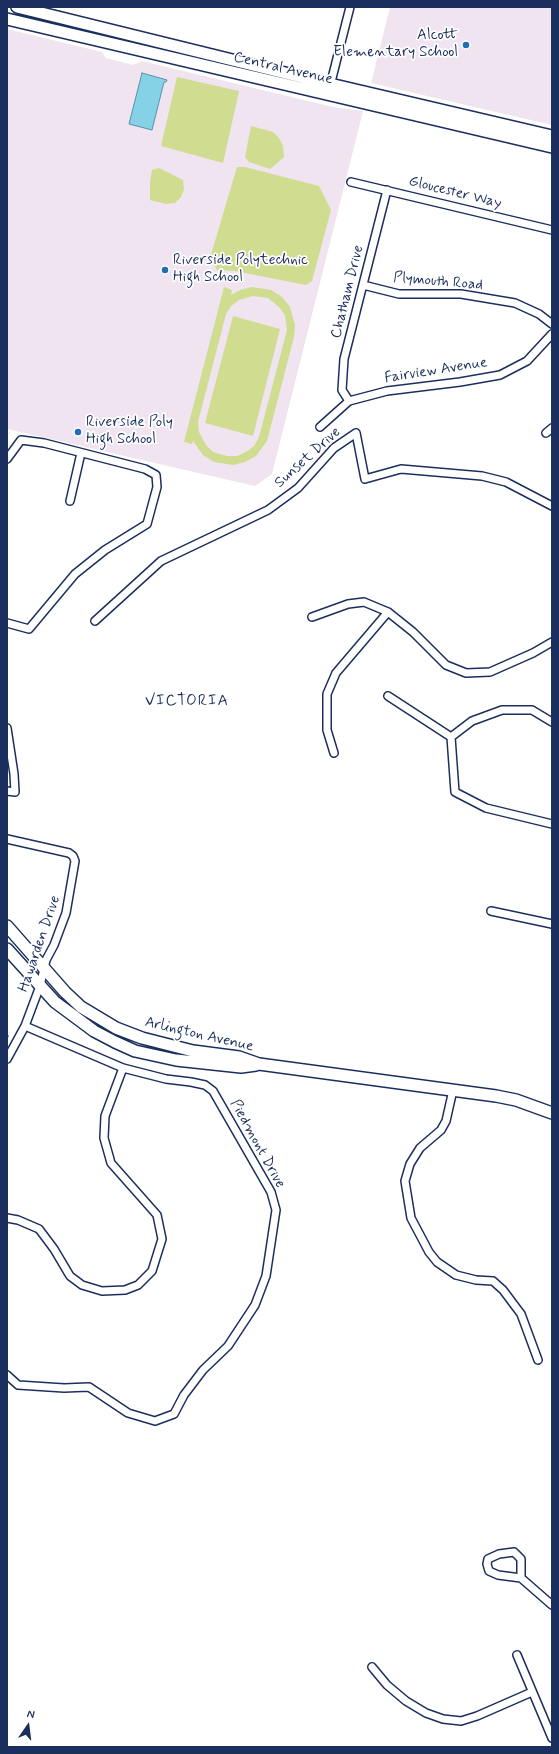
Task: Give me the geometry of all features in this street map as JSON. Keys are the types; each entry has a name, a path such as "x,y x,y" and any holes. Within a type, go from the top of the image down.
{"main road":[{"name":"Central Avenue","path":"17,7 552,147"},
{"name":"Central Avenue","path":"7,19 119,47 552,136"},
{"name":"Arlington Avenue","path":"7,926 43,969 81,1007 116,1028 166,1045 193,1051 239,1057 259,1064 510,1099 552,1113"},
{"name":"Arlington Avenue","path":"7,949 60,1007 94,1031 135,1051 157,1057 241,1067 259,1064"}],"street":[{"path":"329,89 348,7"},
{"name":"Gloucester Way","path":"351,182 552,230"},
{"name":"Chatham Drive","path":"349,401 342,390 344,359 387,190"},
{"name":"Plymouth Road","path":"363,285 399,294 461,294 515,304 539,314 552,324"},
{"name":"Fairview Avenue","path":"320,427 349,401 387,391 460,382 500,375 527,361 552,334"},
{"path":"546,433 552,428"},
{"name":"Sunset Drive","path":"95,621 161,561 268,510 298,488 334,448 356,433 365,479 401,470 482,476 506,482 552,506"},
{"path":"7,459 21,440 44,444 145,469 156,475 157,487 147,524 105,550 74,574 29,629 7,623"},
{"path":"70,501 81,453"},
{"path":"312,617 348,604 364,602 388,612 413,632 446,665 466,673 490,672 533,653 552,642"},
{"path":"334,753 327,730 327,694 336,673 388,612"},
{"path":"388,696 451,737"},
{"path":"451,737 472,721 502,710 532,710 552,722"},
{"path":"7,728 14,774 11,791"},
{"path":"451,737 455,792 486,808 552,824"},
{"name":"Hawarden Drive","path":"7,839 69,853 74,856 75,861 66,913 43,969 40,986 25,1026 7,1059"},
{"path":"491,910 552,924"},
{"name":"Piedmont Drive","path":"7,1375 18,1385 64,1388 89,1386 124,1411 135,1416 155,1421 174,1414 184,1395 203,1370 228,1346 255,1306 266,1276 276,1210 271,1192 213,1091 205,1085 166,1079 123,1068 25,1026"},
{"path":"7,1218 18,1220 39,1229 54,1249 70,1276 82,1285 102,1291 125,1290 138,1285 152,1271 162,1239 157,1215 111,1163 104,1138 105,1116 123,1068"},
{"path":"453,1090 446,1121 441,1130 420,1148 410,1164 405,1181 412,1218 428,1252 437,1262 456,1275 476,1280 492,1281 509,1297 521,1314 538,1360"},
{"path":"521,1578 521,1559 514,1552 499,1554 488,1559 487,1564 489,1571 498,1576 521,1578 552,1605"},
{"path":"517,1655 552,1738"},
{"path":"372,1667 387,1685 406,1701 426,1713 442,1719 461,1721 477,1716 532,1692"}],"shaded area":[{"name":"Alcott Elementary School","path":"390,7 552,7 552,125 371,83"},
{"name":"Riverside Polytechnic High School","path":"7,29 102,52 106,58 133,65 142,61 333,107 363,111 272,474 255,486 7,429"}],"green space":[{"path":"177,77 239,91 223,163 161,146"},
{"path":"251,126 273,132 279,138 283,146 284,157 270,169 249,162 245,157"},
{"path":"237,167 245,167 319,186 331,210 312,281 306,285 235,271 217,270 210,258"},
{"path":"159,168 183,180 184,189 181,197 175,203 166,204 150,200 150,181 152,170"},
{"path":"224,287 232,290 231,295 240,290 252,287 271,290 282,297 290,307 295,325 294,337 267,441 256,456 245,462 233,465 214,462 203,455 193,441 192,444 184,442","holes":["253,296 268,298 279,307 285,315 287,330 259,437 254,446 237,456 227,456 213,452 206,445 199,432 198,422 226,314 231,306 239,300"]},
{"path":"233,316 280,329 253,436 205,423"}],"water":[{"path":"142,73 167,80 164,82 152,130 129,124"}],"place":[{"name":"Alcott Elementary School","path":"466,45"},
{"name":"Riverside Polytechnic High School","path":"165,270"},
{"name":"Riverside Poly High School","path":"78,432"}],"district":[{"name":"VICTORIA","path":"187,702"}]}
